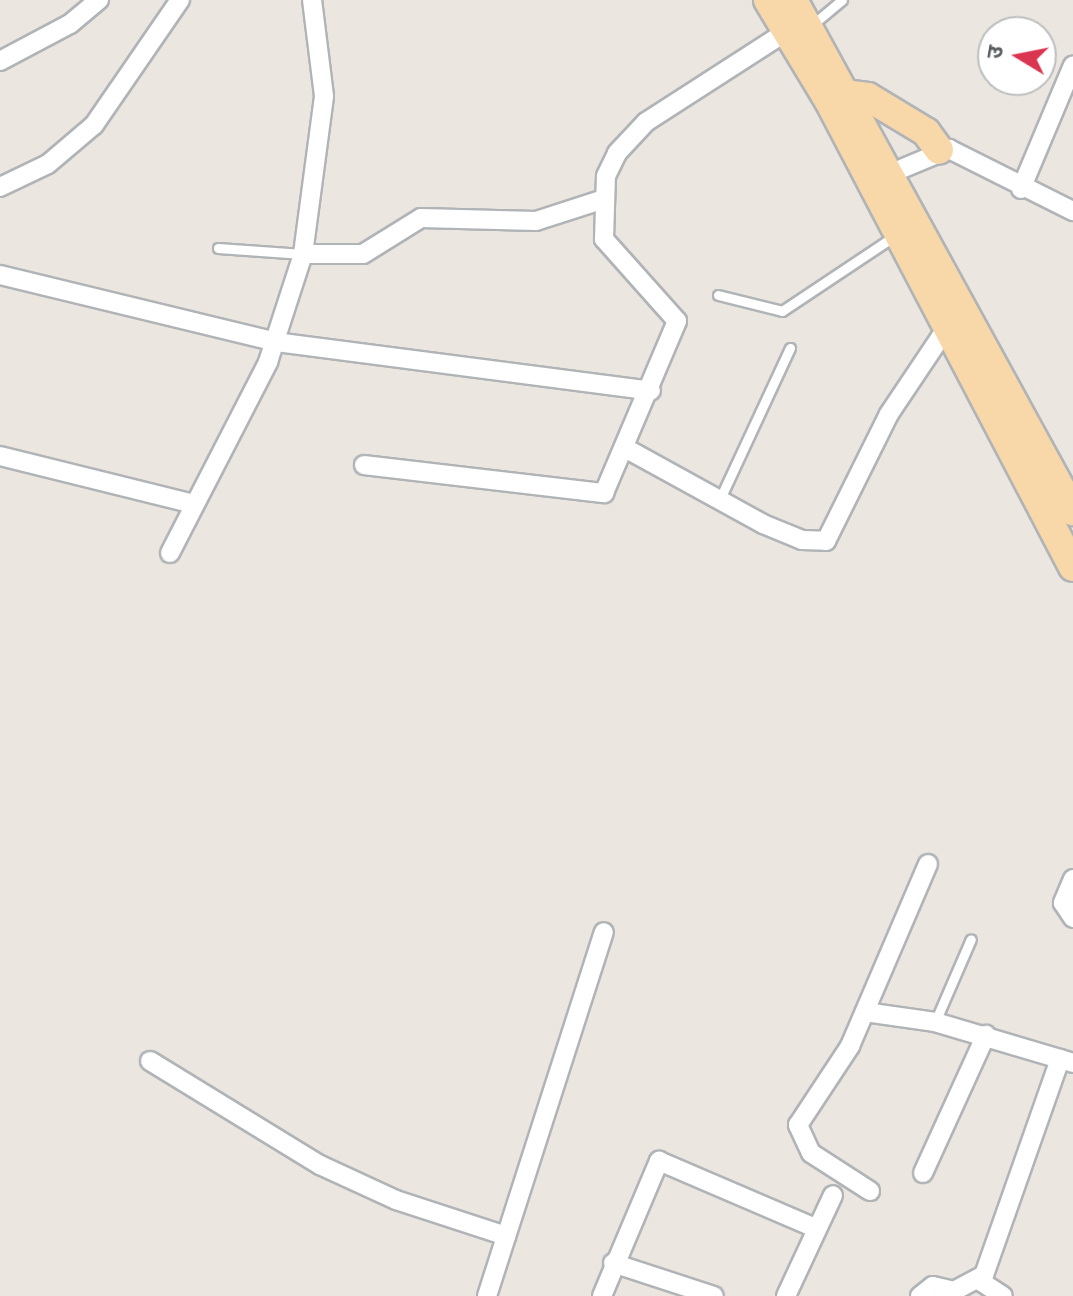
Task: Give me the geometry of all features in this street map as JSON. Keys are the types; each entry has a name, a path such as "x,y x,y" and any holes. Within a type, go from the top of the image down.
{"main road":[{"path":"768,0 798,29 1073,511"},
{"path":"793,0 798,29"},
{"path":"837,98 881,103 926,132 939,150"},
{"path":"882,177 899,234 1073,567"}],"street":[{"path":"0,61 70,24 99,0"},
{"path":"0,187 48,164 94,125 180,0"},
{"path":"170,553 276,342 303,254 324,96 312,0"},
{"path":"364,465 597,496 610,486 676,332 676,312 604,239 601,200 606,176 631,135 798,29"},
{"path":"1021,189 1073,65"},
{"path":"882,177 939,150 958,151 1021,189 1073,211"},
{"path":"303,254 363,254 421,218 536,221 601,200"},
{"path":"0,275 276,342 651,391"},
{"path":"625,448 718,503 802,540 826,541 889,414 948,326"},
{"path":"0,456 194,504"},
{"path":"870,1191 811,1153 798,1125 841,1064 928,864"},
{"path":"1073,879 1063,903 1073,918"},
{"path":"487,1296 604,932"},
{"path":"865,1012 935,1022 1070,1060 1001,1237 980,1281"},
{"path":"923,1173 986,1035"},
{"path":"150,1061 320,1165 396,1200 506,1236"},
{"path":"602,1296 613,1263 659,1161 815,1228"},
{"path":"786,1296 833,1195"},
{"path":"613,1263 714,1296"},
{"path":"920,1296 933,1286 954,1291 962,1282 980,1281 1003,1296"}],"lane":[{"path":"798,29 842,0"},
{"path":"718,295 782,311 899,234"},
{"path":"218,248 303,254"},
{"path":"718,503 790,348"},
{"path":"935,1022 971,939"}]}
